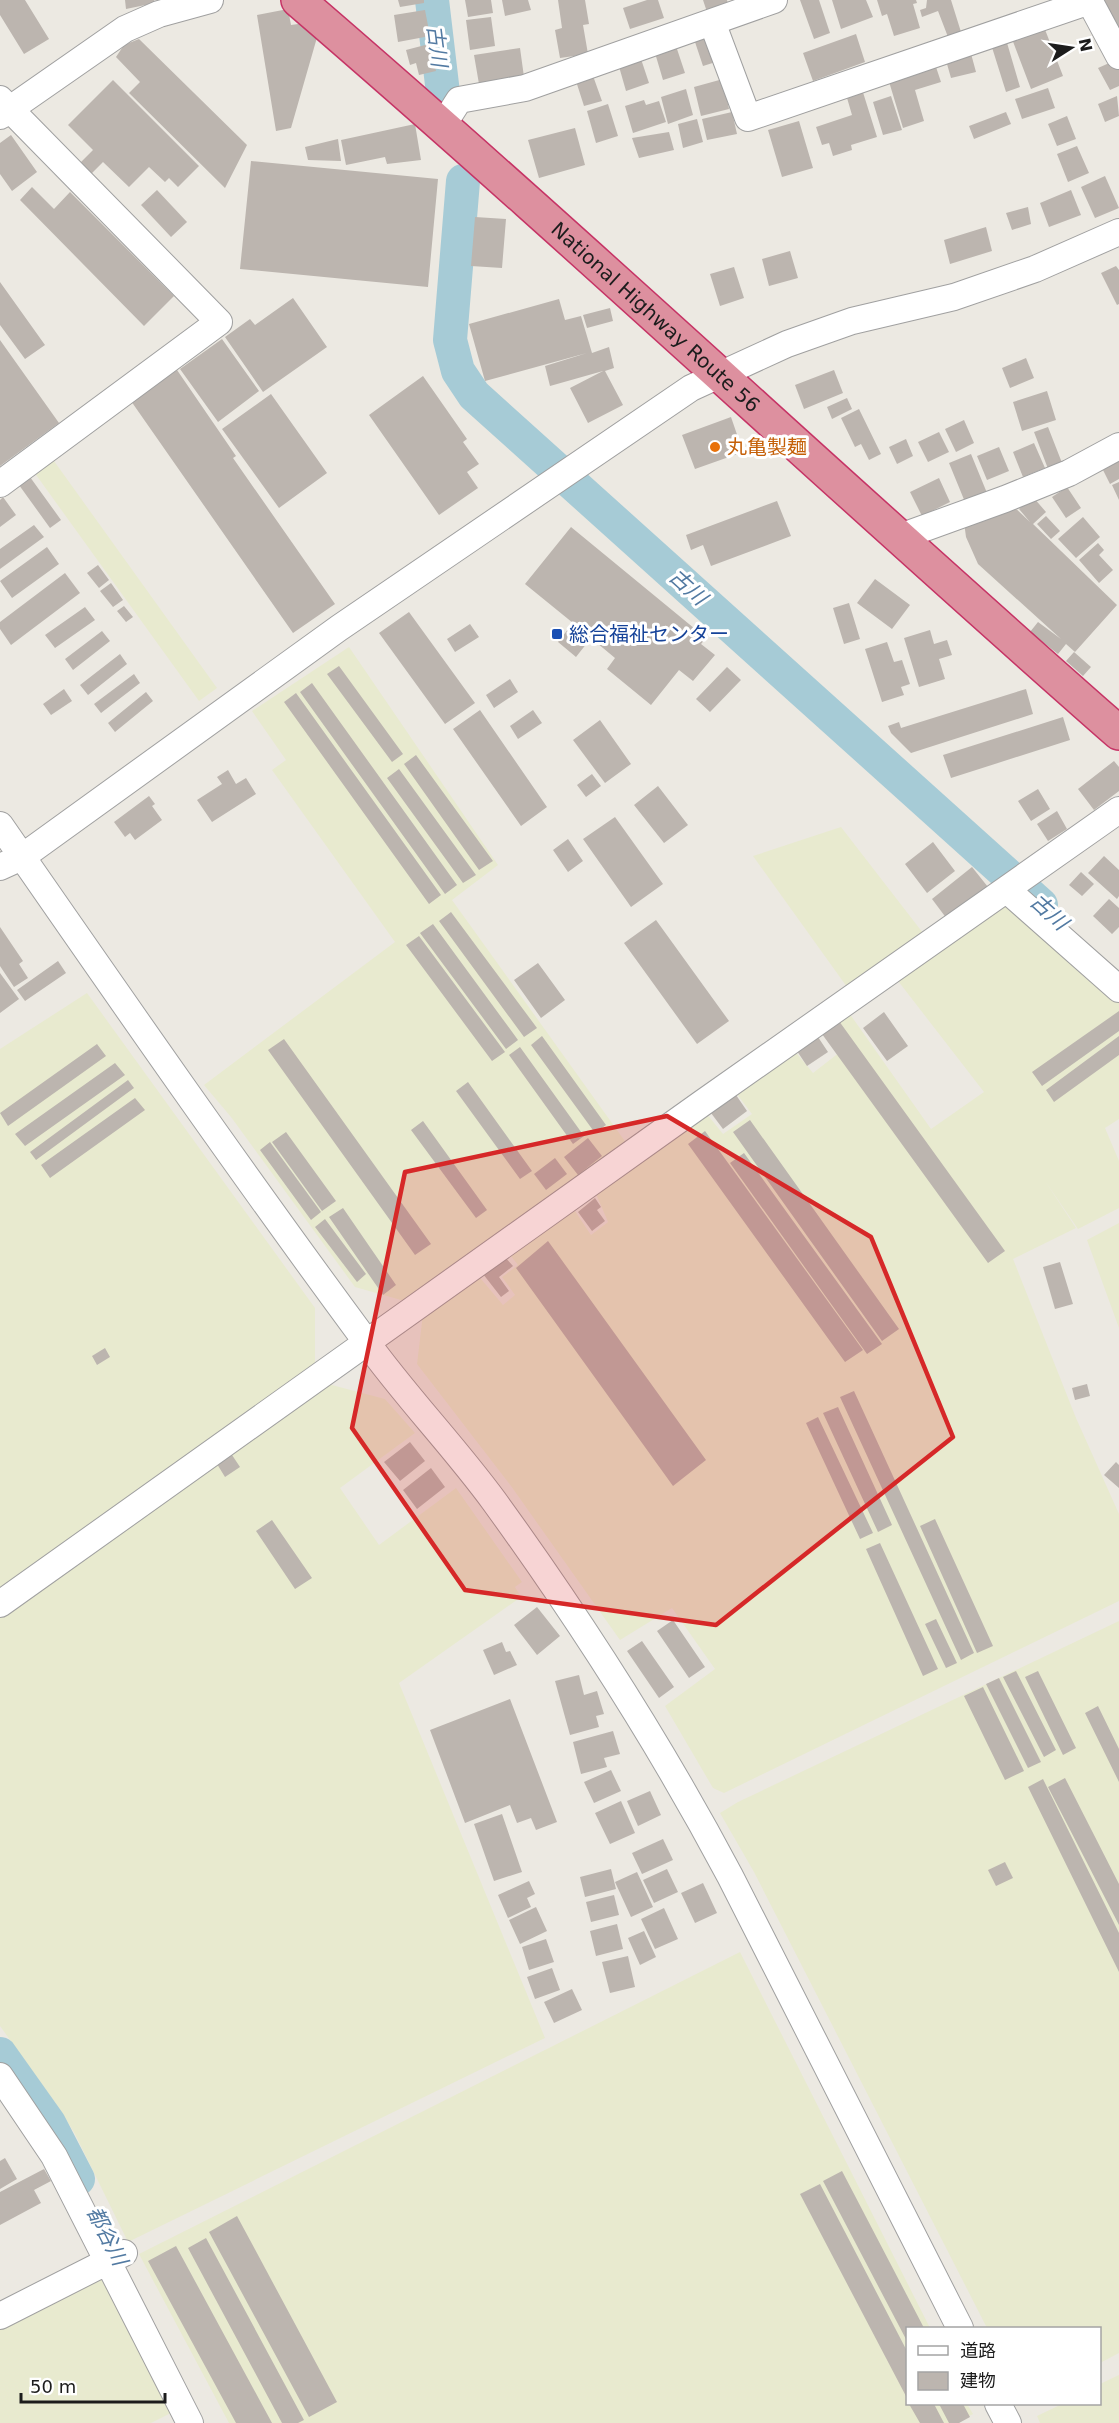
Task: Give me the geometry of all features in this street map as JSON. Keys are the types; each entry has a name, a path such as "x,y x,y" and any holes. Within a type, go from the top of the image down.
{"highway":[{"name":"National Highway Route 56","path":"298,0 443,125 1119,733"}],"street":[{"path":"0,484 219,322 3,108 125,29 159,15 210,0"},
{"path":"443,125 459,100 525,88 774,0"},
{"path":"712,22 748,118 1089,1 1119,56"},
{"path":"11,862 339,628 691,388 788,344 852,321 954,297 1035,268 1119,232"},
{"path":"900,537 1069,473 1119,446"},
{"path":"0,1604 693,1110 1119,810"},
{"path":"0,825 11,862 367,1343 492,1499 588,1637 697,1814 959,2327"},
{"path":"1016,883 1119,989"},
{"path":"0,2076 54,2156 115,2257 190,2423"},
{"path":"0,2316 115,2257"},
{"path":"999,2405 1008,2423"}],"highlighted area":[{"path":"667,1116 871,1237 953,1437 716,1625 465,1590 352,1428 405,1172"}],"green space":[{"path":"54,461 217,688 199,701 34,472"},
{"path":"349,647 498,865 452,900 627,1144 408,1302 355,1287 231,1117 204,1085 395,942 272,770 286,760 252,711"},
{"path":"841,827 923,933 847,987 753,856"},
{"path":"1009,899 1119,996 1119,1119 1105,1128 1119,1161 1119,1208 1078,1229 1045,1181 1076,1228 1013,1259 1076,1418 1119,1514 1119,1601 724,1793 713,1788 665,1706 715,1669 672,1608 620,1640 511,1486 417,1364 423,1313 476,1273 503,1305 515,1295 502,1277 518,1265 510,1255 573,1208 591,1235 608,1222 596,1194 706,1113 723,1134 752,1114 736,1093 793,1049 813,1073 840,1052 822,1029 847,1010 931,1129 984,1092 895,977"},
{"path":"87,993 315,1308 315,1367 0,1592 0,1049"},
{"path":"1119,1223 1119,1328 1087,1240"},
{"path":"328,1384 385,1399 415,1433 340,1488 379,1545 456,1488 522,1582 515,1587 521,1597 399,1683 545,2038 128,2242 75,2134 0,2026 0,1618"},
{"path":"1119,1621 1119,2353 1101,2362 1101,2327 986,2327 754,1872 720,1813 738,1802"},
{"path":"740,1952 929,2327 906,2327 906,2405 968,2405 973,2414 956,2423 229,2423 139,2254"},
{"path":"102,2274 171,2413 151,2423 0,2423 0,2328"},
{"path":"1119,2375 1119,2423 1040,2423 1037,2416 1060,2405 1101,2405 1101,2384"}],"building":[{"path":"0,0 25,0 49,39 24,54 0,15"},
{"path":"125,0 154,0 155,3 126,9"},
{"path":"398,0 424,0 424,3 400,7"},
{"path":"465,0 491,0 493,13 468,17"},
{"path":"502,0 528,0 531,10 505,16"},
{"path":"558,0 585,0 589,24 583,25 588,54 560,58 555,30 562,28"},
{"path":"647,0 658,0 664,18 630,29 623,8"},
{"path":"703,0 727,0 728,4 707,12"},
{"path":"800,0 819,0 830,33 814,39"},
{"path":"832,0 866,0 873,17 841,29"},
{"path":"877,0 916,0 917,3 913,4 920,28 894,36 887,14 882,16"},
{"path":"927,0 951,0 961,32 948,37 938,11 922,17 920,10 926,8"},
{"path":"1101,0 1119,0 1119,33"},
{"path":"288,9 291,25 305,23 318,34 291,128 276,131 257,15"},
{"path":"425,10 430,36 398,42 394,15"},
{"path":"491,17 495,46 470,50 466,20"},
{"path":"1044,27 1063,76 1031,89 1012,39"},
{"path":"856,34 865,62 813,81 803,53"},
{"path":"1005,36 1020,87 1006,92 990,41"},
{"path":"710,37 719,61 703,66 695,42"},
{"path":"139,39 247,145 225,188 129,93 140,82 116,57 124,45"},
{"path":"429,44 436,71 419,75 416,63 410,65 406,50"},
{"path":"676,46 685,73 663,80 655,53"},
{"path":"520,48 524,77 479,84 474,55"},
{"path":"970,50 976,72 951,78 945,57"},
{"path":"640,56 649,83 626,91 618,63"},
{"path":"1116,60 1119,66 1119,86 1110,90 1098,68"},
{"path":"934,61 941,82 915,90 924,121 903,128 887,75"},
{"path":"592,73 602,101 584,106 575,78"},
{"path":"723,79 729,109 701,116 694,87"},
{"path":"113,80 199,166 178,187 169,178 165,182 149,167 129,187 103,162 90,175 79,164 93,150 68,125"},
{"path":"861,86 877,137 851,145 852,150 833,156 829,143 822,145 816,127 852,115 845,91"},
{"path":"1048,88 1055,108 1022,119 1015,99"},
{"path":"686,89 693,115 668,124 661,97"},
{"path":"891,96 902,130 883,135 873,102"},
{"path":"1117,96 1119,116 1105,122 1098,104"},
{"path":"644,100 646,105 659,101 666,122 633,133 625,106"},
{"path":"608,104 618,136 596,143 587,111"},
{"path":"732,112 737,134 707,140 702,119"},
{"path":"1006,112 1011,124 974,139 969,126"},
{"path":"1067,116 1076,139 1057,146 1048,124"},
{"path":"697,119 703,142 683,148 678,124"},
{"path":"799,121 813,168 782,177 768,130"},
{"path":"415,124 421,160 387,164 385,157 346,165 341,140"},
{"path":"575,128 585,165 539,178 528,140"},
{"path":"669,132 674,150 639,158 632,138"},
{"path":"11,135 37,172 12,191 0,174 0,143"},
{"path":"338,139 341,161 308,160 305,147"},
{"path":"1077,146 1089,173 1068,182 1057,154"},
{"path":"251,161 438,179 428,287 240,269"},
{"path":"1105,176 1119,208 1095,218 1081,187"},
{"path":"32,187 54,209 70,192 174,296 144,326 20,200"},
{"path":"157,190 187,222 171,237 141,205"},
{"path":"1071,190 1081,215 1049,227 1040,203"},
{"path":"1028,207 1031,224 1012,230 1006,213"},
{"path":"475,217 506,219 502,268 471,266"},
{"path":"986,227 992,251 950,264 944,240"},
{"path":"790,251 798,278 769,286 762,259"},
{"path":"1116,266 1119,270 1119,304 1117,305 1101,273"},
{"path":"734,267 744,298 720,306 710,274"},
{"path":"0,282 45,345 25,359 0,325"},
{"path":"293,298 327,347 263,392 225,337 250,319 255,325"},
{"path":"559,299 565,320 581,316 592,353 609,347 614,368 605,371 623,405 588,423 570,388 603,371 550,386 545,366 587,353 485,381 469,324"},
{"path":"610,308 613,321 587,328 583,315"},
{"path":"222,339 259,391 218,422 180,369"},
{"path":"0,340 59,423 0,466"},
{"path":"1026,358 1034,378 1010,388 1002,368"},
{"path":"177,370 236,456 233,458 335,604 293,633 131,401"},
{"path":"834,370 843,393 804,409 795,385"},
{"path":"423,376 467,439 463,442 479,464 467,472 478,488 439,515 369,415"},
{"path":"1047,391 1056,420 1022,431 1013,402"},
{"path":"271,394 327,473 279,508 222,429"},
{"path":"847,398 852,409 832,419 827,407"},
{"path":"859,409 881,454 869,460 861,444 855,447 841,418"},
{"path":"731,417 743,452 695,469 682,435"},
{"path":"964,420 974,443 956,452 945,429"},
{"path":"1048,427 1064,468 1050,474 1034,432"},
{"path":"939,432 949,452 928,462 918,442"},
{"path":"906,439 913,456 897,464 889,447"},
{"path":"1034,443 1045,468 1023,477 1013,452"},
{"path":"999,447 1009,471 987,480 977,456"},
{"path":"971,454 987,493 965,502 949,463"},
{"path":"1119,455 1119,479 1110,484 1100,464"},
{"path":"30,477 61,520 50,528 19,485"},
{"path":"939,478 950,502 922,516 910,492"},
{"path":"1119,482 1119,500 1112,485"},
{"path":"1067,487 1081,508 1066,518 1052,497"},
{"path":"3,497 16,515 0,527 0,500"},
{"path":"1033,497 1046,512 1033,524 1117,605 1075,652 1066,644 1058,654 1030,632 1038,622 1061,639 978,564 966,537 964,522 1012,505 1030,522 1019,509"},
{"path":"777,501 791,536 711,566 703,545 691,550 686,535"},
{"path":"1046,516 1060,531 1051,539 1037,524"},
{"path":"1083,517 1100,537 1076,558 1058,539"},
{"path":"34,525 44,537 0,569 0,549"},
{"path":"571,527 706,638 701,644 715,655 693,681 679,670 651,705 607,669 615,658 591,638 576,657 558,642 573,623 525,584"},
{"path":"1098,543 1104,550 1099,555 1113,570 1099,583 1079,560"},
{"path":"47,547 59,564 12,598 0,581"},
{"path":"98,565 109,580 99,588 87,573"},
{"path":"65,573 80,593 11,645 0,629 0,622"},
{"path":"875,579 910,605 892,629 857,603"},
{"path":"111,583 123,600 113,607 100,591"},
{"path":"849,603 860,639 844,644 833,608"},
{"path":"124,606 133,617 126,622 117,611"},
{"path":"85,607 95,620 55,648 45,635"},
{"path":"409,612 475,703 445,724 379,633"},
{"path":"470,624 479,637 455,652 447,639"},
{"path":"930,630 934,644 947,640 952,655 939,659 945,679 919,687 904,638"},
{"path":"102,631 110,641 73,670 65,659"},
{"path":"887,642 894,662 902,660 910,684 901,687 904,695 882,702 865,649"},
{"path":"1074,652 1091,667 1083,676 1066,661"},
{"path":"120,654 127,664 88,695 80,685"},
{"path":"339,666 403,754 392,762 327,674"},
{"path":"727,667 741,680 710,712 696,699"},
{"path":"134,674 140,683 101,713 94,704"},
{"path":"510,679 518,692 494,708 486,695"},
{"path":"312,683 457,885 445,894 300,692"},
{"path":"64,689 72,701 51,715 43,704"},
{"path":"1026,689 1033,714 911,753 891,733 888,726 899,722 901,728"},
{"path":"146,692 153,701 115,732 108,723"},
{"path":"296,693 441,895 429,904 284,702"},
{"path":"480,710 547,807 521,826 453,729"},
{"path":"533,710 542,723 518,739 510,726"},
{"path":"1063,717 1070,740 951,778 943,755"},
{"path":"600,720 631,764 605,783 573,740"},
{"path":"416,755 493,861 479,870 404,764"},
{"path":"1114,761 1119,767 1119,791 1094,810 1078,789"},
{"path":"399,769 476,875 463,883 387,778"},
{"path":"228,770 236,784 246,778 256,794 212,822 197,800 222,784 217,777"},
{"path":"592,774 601,786 586,797 577,785"},
{"path":"658,786 688,825 664,843 634,805"},
{"path":"1038,789 1050,809 1031,821 1018,801"},
{"path":"149,796 155,804 152,806 162,820 135,840 130,833 125,837 114,822"},
{"path":"1057,811 1067,829 1048,841 1037,824"},
{"path":"615,817 663,884 631,907 583,839"},
{"path":"568,839 583,861 568,872 553,850"},
{"path":"933,842 955,871 927,893 905,864"},
{"path":"1104,856 1119,870 1117,899 1088,873"},
{"path":"972,867 988,887 947,919 932,899"},
{"path":"1081,872 1094,884 1082,896 1069,885"},
{"path":"1109,899 1119,908 1119,927 1112,934 1093,916"},
{"path":"451,912 537,1028 524,1037 439,921"},
{"path":"656,920 729,1021 697,1044 624,943"},
{"path":"433,924 518,1040 506,1049 420,933"},
{"path":"0,927 23,961 19,964 28,978 14,987 0,966"},
{"path":"419,936 505,1052 492,1061 406,945"},
{"path":"58,961 66,973 25,1001 17,990"},
{"path":"538,963 565,1000 541,1018 514,980"},
{"path":"0,973 19,999 0,1013"},
{"path":"1119,1011 1119,1031 1042,1086 1032,1072"},
{"path":"884,1012 908,1046 887,1061 863,1028"},
{"path":"839,1021 1005,1251 988,1263 822,1034"},
{"path":"542,1036 606,1125 595,1133 531,1045"},
{"path":"1119,1036 1119,1055 1054,1102 1046,1090"},
{"path":"818,1037 828,1052 807,1066 797,1051"},
{"path":"284,1039 431,1244 415,1255 268,1050"},
{"path":"97,1044 106,1056 8,1126 0,1113"},
{"path":"520,1047 584,1136 573,1144 509,1055"},
{"path":"115,1063 125,1075 25,1146 15,1134"},
{"path":"128,1080 134,1088 36,1160 30,1152"},
{"path":"468,1082 532,1171 520,1179 456,1091"},
{"path":"736,1095 747,1111 723,1129 711,1113"},
{"path":"135,1098 145,1110 50,1178 41,1165"},
{"path":"750,1120 899,1329 882,1341 733,1132"},
{"path":"423,1121 487,1210 476,1218 411,1130"},
{"path":"705,1131 863,1350 845,1362 688,1144"},
{"path":"286,1132 336,1201 322,1211 272,1142"},
{"path":"588,1138 602,1156 578,1175 564,1157"},
{"path":"270,1142 321,1212 311,1220 260,1150"},
{"path":"744,1153 882,1344 867,1354 730,1163"},
{"path":"555,1158 567,1174 546,1190 534,1174"},
{"path":"595,1198 601,1207 597,1210 605,1221 592,1231 578,1212"},
{"path":"343,1208 396,1285 383,1295 329,1217"},
{"path":"325,1219 366,1274 357,1282 315,1227"},
{"path":"548,1241 706,1460 673,1486 516,1268"},
{"path":"505,1257 513,1266 499,1277 509,1291 501,1297 483,1274"},
{"path":"1060,1262 1073,1304 1055,1309 1043,1267"},
{"path":"105,1348 110,1357 97,1365 92,1356"},
{"path":"1087,1384 1090,1396 1075,1400 1072,1388"},
{"path":"854,1391 974,1653 961,1660 840,1397"},
{"path":"838,1407 892,1525 878,1532 823,1413"},
{"path":"818,1417 873,1533 860,1539 806,1423"},
{"path":"410,1442 425,1461 400,1481 384,1462"},
{"path":"232,1455 240,1467 225,1477 217,1464"},
{"path":"1116,1462 1119,1465 1119,1488 1104,1475"},
{"path":"431,1468 445,1487 417,1509 403,1490"},
{"path":"935,1519 993,1646 977,1653 920,1526"},
{"path":"272,1520 312,1578 295,1589 256,1531"},
{"path":"880,1543 938,1669 923,1676 866,1549"},
{"path":"537,1607 560,1636 537,1655 514,1625"},
{"path":"936,1619 957,1663 946,1668 925,1624"},
{"path":"673,1620 705,1667 689,1678 657,1631"},
{"path":"642,1641 674,1687 659,1698 627,1651"},
{"path":"502,1642 506,1652 510,1651 517,1665 494,1675 483,1650"},
{"path":"1016,1671 1056,1750 1044,1757 1003,1677"},
{"path":"1038,1671 1076,1748 1063,1755 1025,1677"},
{"path":"579,1675 584,1695 597,1691 604,1714 596,1716 599,1727 570,1735 555,1681"},
{"path":"999,1678 1041,1762 1028,1768 986,1684"},
{"path":"983,1687 1024,1771 1005,1780 964,1696"},
{"path":"510,1699 557,1822 536,1830 531,1818 517,1823 510,1805 465,1823 430,1730"},
{"path":"1098,1706 1119,1749 1119,1782 1085,1713"},
{"path":"613,1731 620,1754 604,1758 607,1767 581,1774 573,1742"},
{"path":"611,1770 621,1791 594,1803 584,1782"},
{"path":"1065,1778 1119,1884 1119,1925 1048,1787"},
{"path":"1043,1779 1119,1933 1119,1972 1028,1787"},
{"path":"650,1791 661,1815 638,1826 627,1801"},
{"path":"621,1801 635,1833 610,1844 595,1813"},
{"path":"502,1814 522,1872 494,1881 474,1824"},
{"path":"663,1839 673,1860 642,1874 632,1853"},
{"path":"1005,1862 1013,1878 996,1886 988,1870"},
{"path":"611,1869 616,1889 585,1897 580,1877"},
{"path":"667,1869 678,1892 654,1903 643,1880"},
{"path":"637,1872 653,1907 631,1917 615,1882"},
{"path":"529,1881 535,1894 527,1898 531,1907 508,1918 498,1895"},
{"path":"703,1883 717,1913 695,1923 681,1893"},
{"path":"614,1895 619,1915 591,1922 586,1902"},
{"path":"536,1907 547,1931 520,1944 509,1920"},
{"path":"664,1908 678,1939 655,1949 641,1919"},
{"path":"617,1924 623,1949 596,1956 590,1931"},
{"path":"644,1931 656,1957 640,1965 628,1938"},
{"path":"546,1939 554,1962 529,1970 522,1947"},
{"path":"628,1956 635,1987 610,1993 602,1962"},
{"path":"552,1968 560,1990 535,1999 527,1977"},
{"path":"572,1989 582,2010 554,2023 544,2002"},
{"path":"5,2158 17,2179 0,2189 0,2161"},
{"path":"44,2169 51,2181 34,2190 41,2203 0,2225 0,2192"},
{"path":"842,2171 923,2327 906,2327 906,2339 823,2181"},
{"path":"820,2184 906,2349 906,2396 800,2194"},
{"path":"237,2216 337,2402 309,2417 209,2232"},
{"path":"206,2238 304,2420 298,2423 282,2423 188,2248"},
{"path":"176,2246 272,2423 236,2423 148,2261"},
{"path":"910,2405 935,2405 944,2423 920,2423"},
{"path":"940,2405 964,2405 970,2417 959,2423 949,2423"}],"waterway":[{"name":"古川","path":"432,0 443,93"},
{"name":"古川","path":"463,181 450,340 458,371 474,395 1041,905"},
{"name":"都谷川","path":"0,2054 49,2123 78,2179"}],"place":[{"name":"丸亀製麺","path":"715,447"},
{"name":"総合福祉センター","path":"557,634"}]}
